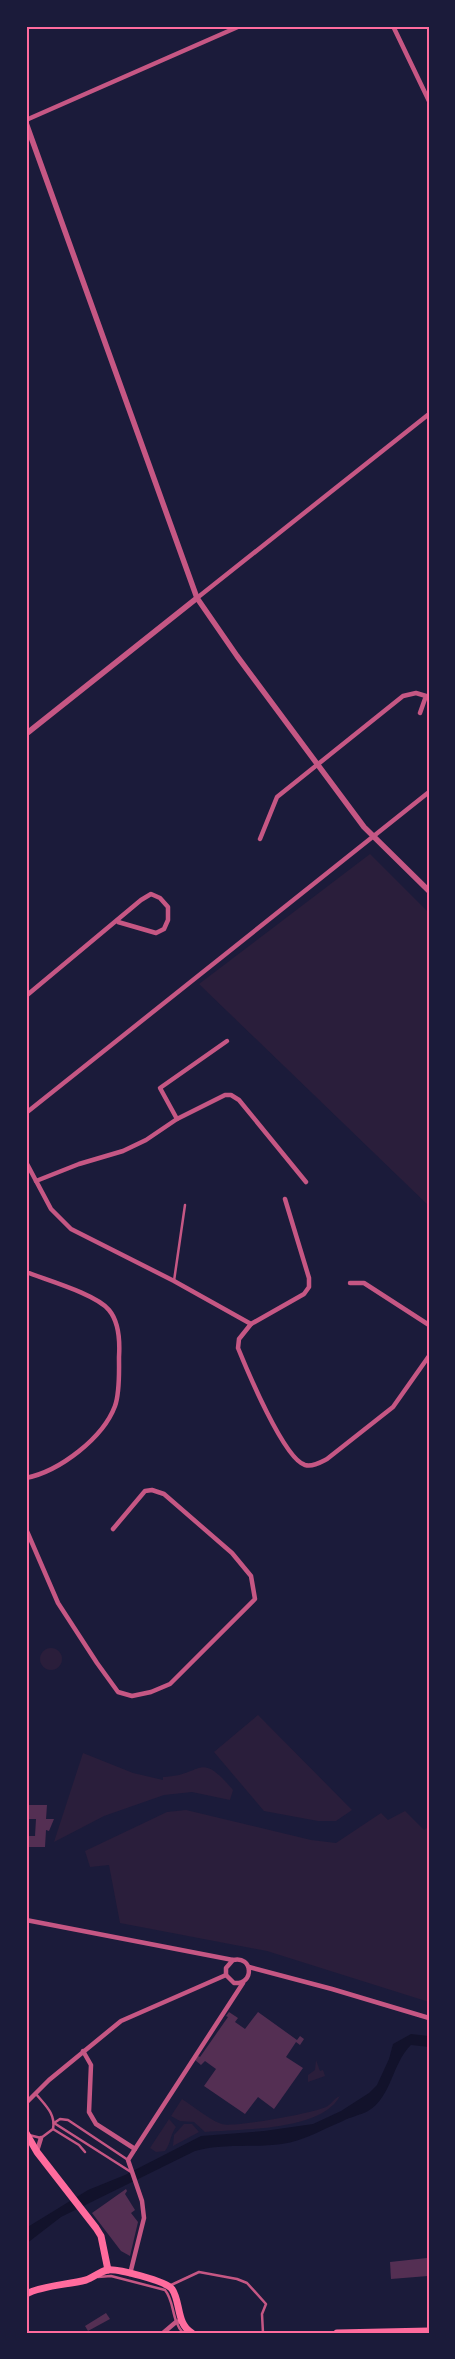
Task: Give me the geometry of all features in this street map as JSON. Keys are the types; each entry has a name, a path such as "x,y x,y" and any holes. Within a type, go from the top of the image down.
{"main road":[{"path":"27,2134 37,2151 101,2236 108,2270"},
{"path":"27,2293 88,2279 108,2270 162,2282 169,2286 176,2296 178,2321 183,2333"},
{"path":"178,2321 192,2333"},
{"path":"337,2333 429,2331"}],"street":[{"path":"240,26 26,122 197,598 237,656 373,836 429,891"},
{"path":"392,26 429,102"},
{"path":"26,734 429,414"},
{"path":"260,839 277,797 403,696 416,693 426,696 420,713"},
{"path":"26,1113 429,792"},
{"path":"26,996 151,894 160,898 168,907 168,920 164,929 156,933 118,922"},
{"path":"177,1119 160,1088 227,1041"},
{"path":"36,1181 78,1164 123,1151 146,1140 177,1119 220,1097 231,1095 239,1100 306,1182"},
{"path":"26,1162 51,1209 72,1229 174,1281 251,1324"},
{"path":"285,1200 309,1278 309,1287 304,1294 251,1324 239,1339 238,1348 262,1404 294,1457 305,1465 316,1465 327,1459 393,1407 429,1356"},
{"path":"26,1272 93,1298 108,1308 114,1317 120,1346 116,1404 110,1418 83,1449 68,1460 26,1478"},
{"path":"350,1283 364,1284 429,1325"},
{"path":"26,1529 63,1610 97,1664 118,1692 132,1696 151,1692 170,1684 255,1599 251,1576 232,1553 164,1494 152,1490 145,1491 113,1529"},
{"path":"26,1920 233,1960 240,1959 249,1967 323,1986 429,2018"},
{"path":"233,1960 226,1968 226,1975 234,1983 243,1983"},
{"path":"130,2274 144,2218 128,2160 248,1978 249,1967"},
{"path":"26,2103 49,2080 122,2021 226,1975"},
{"path":"83,2051 89,2058 91,2066 89,2112 91,2118 96,2124 135,2148"},
{"path":"37,2151 41,2138"},
{"path":"163,2333 178,2321"}],"lane":[{"path":"174,1281 185,1205"},
{"path":"27,2134 41,2138 53,2129 54,2117 36,2094"},
{"path":"54,2123 60,2119 68,2120 128,2160"},
{"path":"54,2123 131,2172"},
{"path":"53,2129 79,2145 85,2152"},
{"path":"169,2286 198,2272 237,2279 247,2283 266,2304 262,2314 263,2333"},
{"path":"88,2279 111,2276 164,2290 169,2296 178,2321"}],"shaded area":[{"path":"370,854 429,913 429,1206 199,984"},
{"path":"51,1648 59,1651 62,1659 59,1667 51,1670 43,1667 40,1659 43,1651"},
{"path":"258,1715 352,1810 336,1821 318,1821 264,1811 214,1752"},
{"path":"83,1753 133,1773 163,1780 163,1777 176,1776 200,1768 206,1768 222,1778 233,1790 230,1800 192,1792 164,1795 104,1816 54,1842"},
{"path":"186,1810 311,1840 336,1843 381,1813 388,1820 405,1811 424,1830 429,1826 429,2002 267,1951 120,1923 109,1865 90,1867 85,1851 167,1812"},
{"path":"411,2034 429,2036 429,2047 411,2045 405,2052 382,2097 368,2111 306,2138 282,2144 227,2146 195,2151 61,2217 26,2244 26,2228 88,2190 125,2175 201,2136 264,2131 313,2124 341,2111 369,2093 377,2085 389,2059 393,2044"},
{"path":"316,2060 320,2071 323,2070 325,2076 308,2082 308,2075 315,2070"},
{"path":"340,2096 330,2107 316,2116 299,2122 259,2129 205,2132 194,2122 180,2121 171,2116 182,2099 207,2117 222,2124 241,2124 319,2110 328,2106"},
{"path":"169,2119 176,2127 165,2151 156,2152 150,2148"},
{"path":"184,2124 192,2124 199,2132 173,2146 174,2135"}],"building":[{"path":"26,1805 47,1805 46,1819 54,1819 49,1831 46,1830 45,1847 26,1847 26,1836 35,1836 36,1819 26,1819"},
{"path":"229,2012 238,2018 235,2022 245,2029 258,2012 297,2040 300,2036 304,2039 300,2045 296,2042 286,2057 303,2068 274,2109 258,2097 245,2114 204,2086 216,2069 205,2061 201,2065 195,2060 198,2056 200,2057 228,2017 226,2016"},
{"path":"126,2189 125,2194 135,2210 131,2213 138,2222 130,2256 121,2251 92,2213"},
{"path":"427,2258 429,2261 428,2276 391,2279 390,2262"},
{"path":"106,2313 110,2319 88,2331 85,2326"}]}
